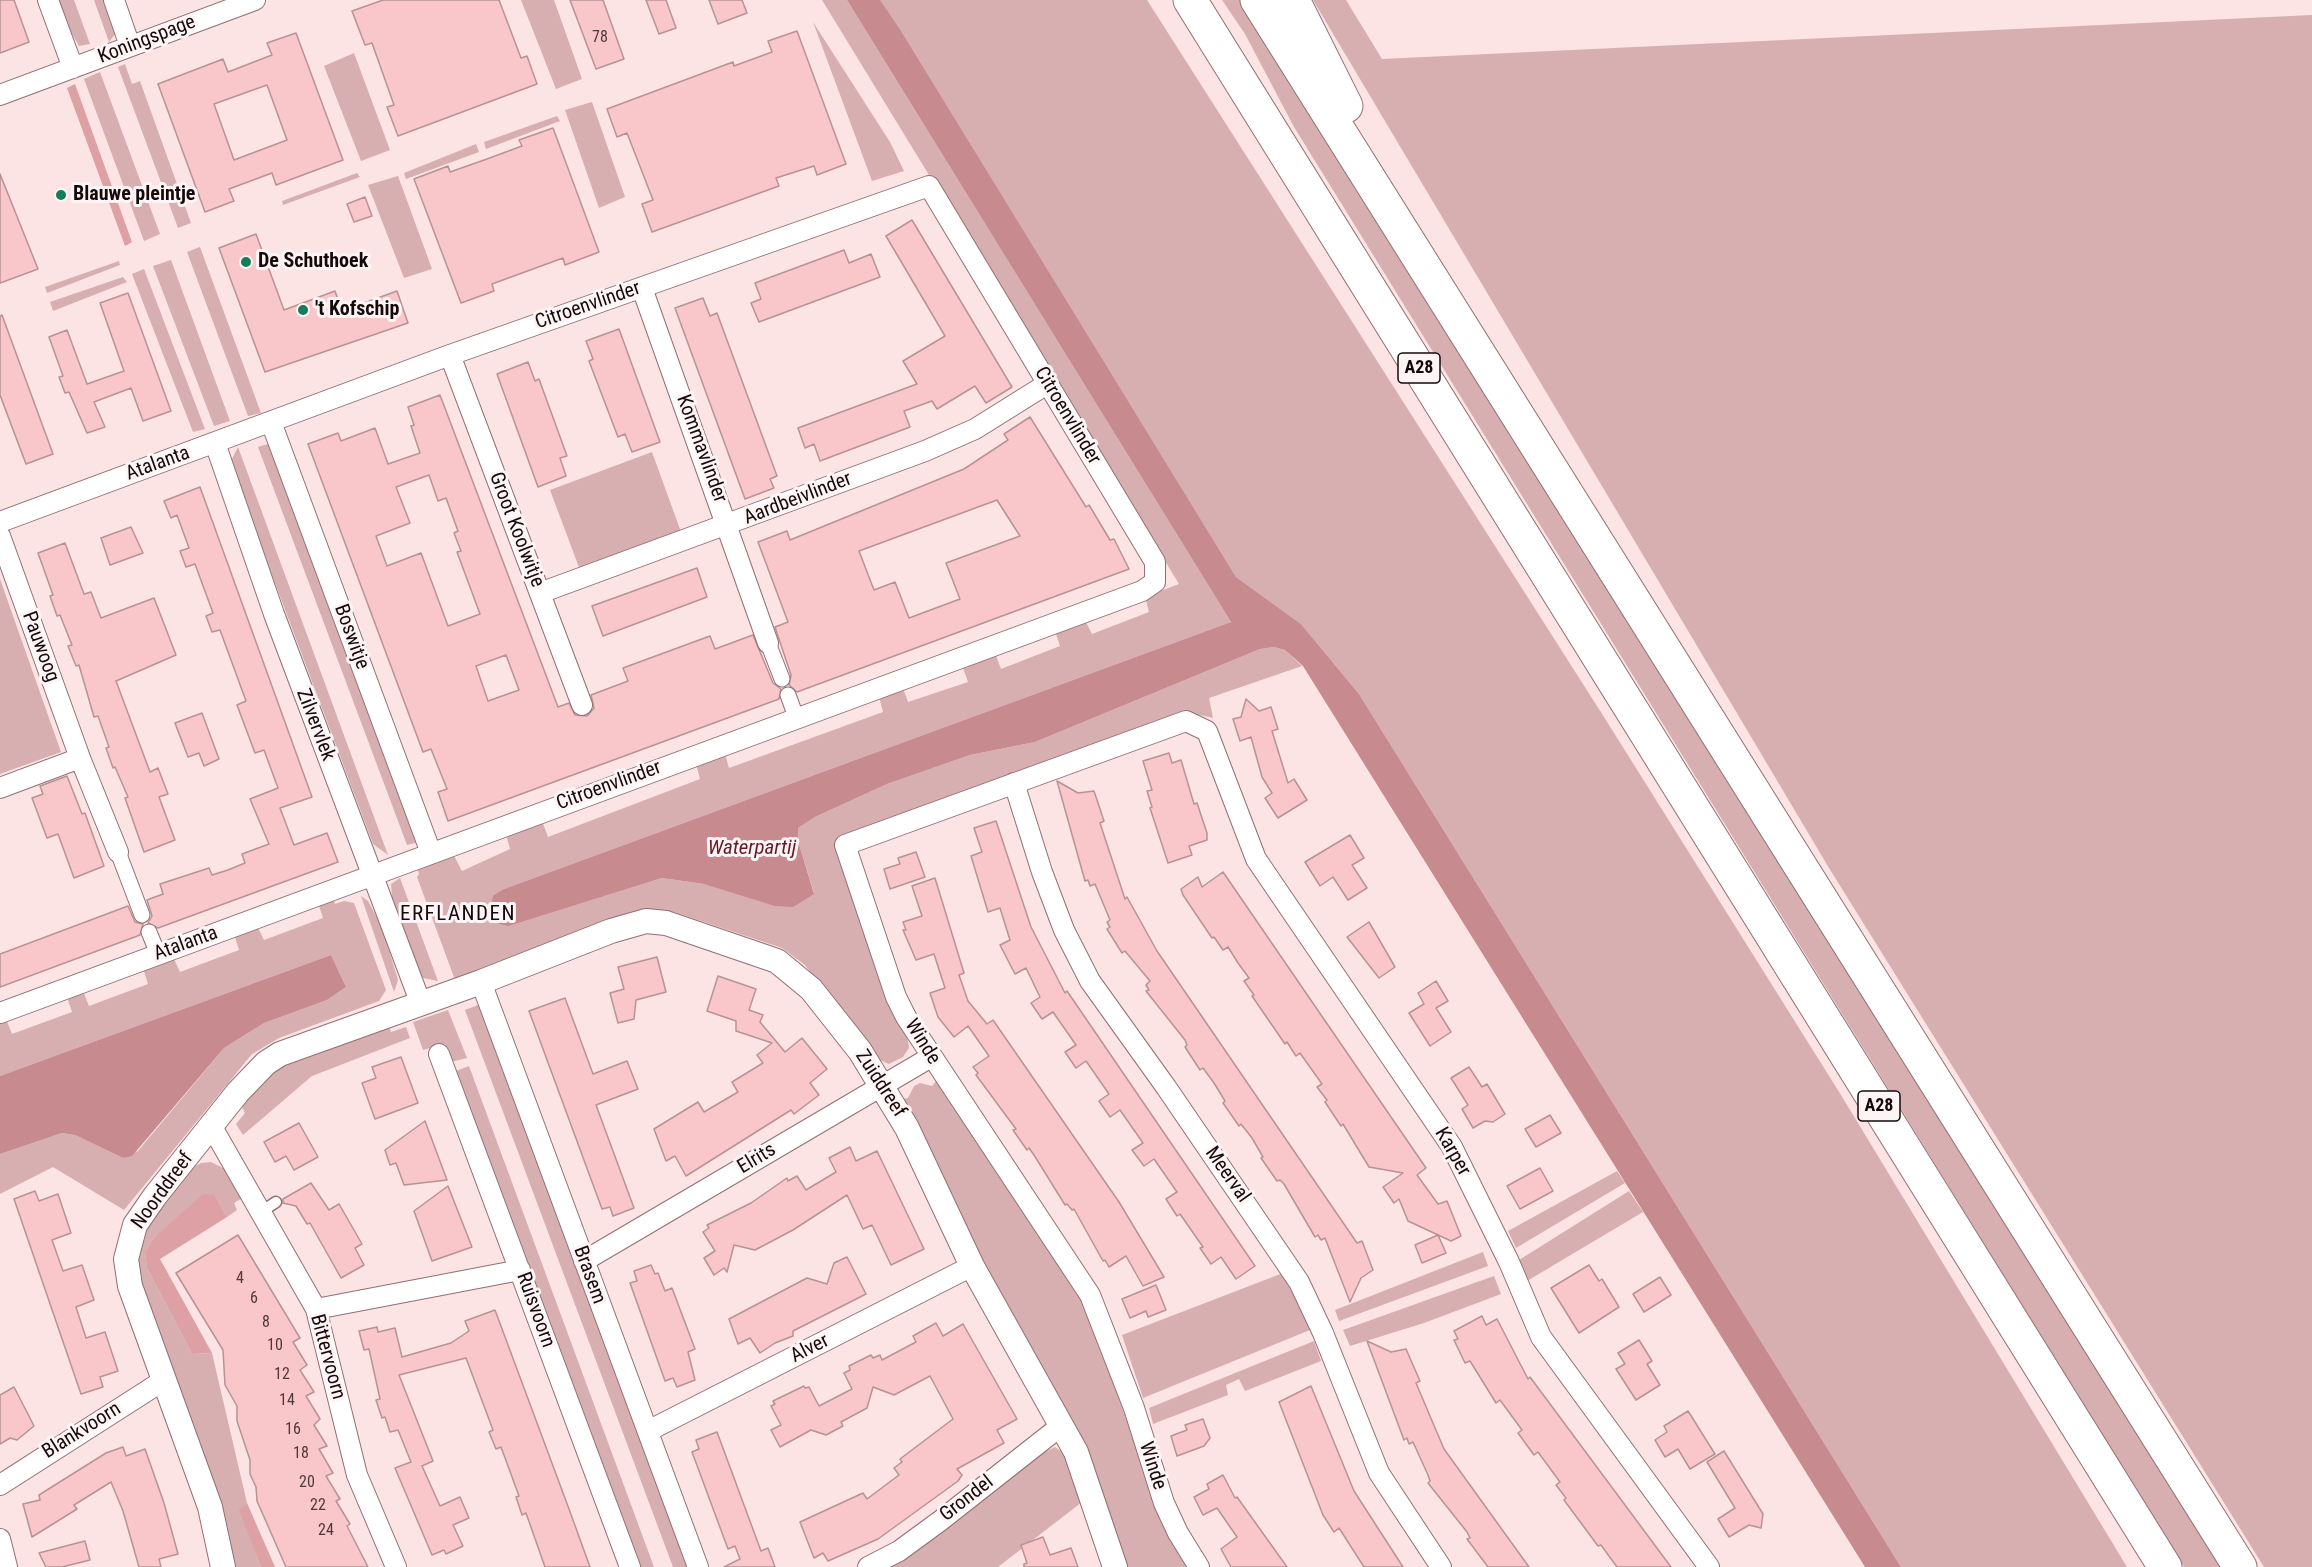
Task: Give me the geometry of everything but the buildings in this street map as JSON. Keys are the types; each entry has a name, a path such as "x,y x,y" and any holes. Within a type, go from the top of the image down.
{"highway":[{"name":"A28","path":"1190,0 2165,1567"},
{"path":"1257,0 2240,1567"},
{"path":"1293,0 1436,284"}],"street":[{"path":"48,0 73,68"},
{"path":"114,0 130,46"},
{"name":"Koningspage","path":"0,95 255,0"},
{"name":"Citroenvlinder","path":"215,443 450,355 929,186 1155,561 1155,582 1130,595 371,875"},
{"name":"Kommavlinder","path":"642,288 782,679"},
{"name":"Groot Koolwitje","path":"450,355 582,705"},
{"name":"Aardbeivlinder","path":"540,593 925,451 975,429 1047,384"},
{"name":"Boswitje","path":"271,422 431,853"},
{"name":"Atalanta","path":"0,522 215,443"},
{"name":"Zilvervlek","path":"215,443 274,614 421,1004"},
{"name":"Pauwoog","path":"0,536 80,758 142,915"},
{"path":"788,695 796,717"},
{"name":"Winde","path":"1199,1567 1178,1533 1164,1503 1134,1408 1090,1295 931,1057 896,996 845,845 1186,721 1207,731"},
{"name":"Karper","path":"1207,731 1256,859 1452,1147 1509,1262 1541,1337 1709,1567"},
{"path":"0,788 80,758"},
{"name":"Meerval","path":"1014,783 1042,872 1064,930 1090,981 1299,1282 1323,1333 1379,1473 1441,1567"},
{"name":"Atalanta","path":"0,1013 371,875"},
{"name":"Zuiddreef","path":"421,1004 611,931 646,921 666,922 765,955 800,978 860,1051 883,1085 907,1128 972,1266 1062,1425 1082,1465 1115,1567"},
{"path":"149,932 158,954"},
{"name":"Brasem","path":"481,982 698,1567"},
{"name":"Noorddreef","path":"224,1567 210,1507 130,1286 126,1259 129,1240 135,1225 154,1196 249,1080 280,1054 421,1004"},
{"name":"Ruisvoorn","path":"439,1054 630,1567"},
{"name":"Elrits","path":"584,1260 931,1057"},
{"name":"Bittervoorn","path":"212,1127 268,1207 316,1309 357,1475 396,1567"},
{"name":"Alver","path":"648,1431 972,1266"},
{"path":"316,1309 520,1270"},
{"name":"Blankvoorn","path":"0,1483 164,1380"},
{"name":"Grondel","path":"868,1567 915,1539 1062,1425"},
{"path":"0,1539 7,1567"}],"shaded area":[{"path":"59,0 74,0 90,44 79,46"},
{"path":"94,0 108,0 119,29 109,42"},
{"path":"521,0 554,0 582,79 556,89"},
{"path":"822,0 847,0 1231,622 504,889 509,926 662,878 704,884 814,893 798,841 798,828 815,817 887,784 970,755 1035,742 1260,649 1274,647 1285,650 1302,666 1209,698 1213,718 1182,711 836,839 892,1008 907,1035 909,1048 903,1057 889,1064 875,1058 805,965 782,948 674,912 644,910 455,980 417,877 419,874 417,867 453,854 462,871 510,849 506,835 542,821 548,837 700,779 696,764 725,754 729,768 883,712 879,697 903,688 908,702 968,682 962,665 995,653 1001,669 1060,646 1055,631 1085,620 1092,634 1149,612 1145,597 1179,584"},
{"path":"880,0 1147,0 1604,717 1841,1095 2127,1567 1901,1567 1359,694 1301,624 1236,577"},
{"path":"1222,0 1240,0 1392,236 2225,1567 2184,1567 1294,127 1245,34"},
{"path":"1313,0 1346,0 1382,59 2312,15 2312,1567 2264,1567 1829,868"},
{"path":"813,22 890,142 904,171 872,181"},
{"path":"354,53 390,150 361,161 324,66"},
{"path":"125,64 132,84 140,81 191,223 178,228 118,67"},
{"path":"100,72 160,234 144,241 84,79"},
{"path":"75,84 132,242 125,246 67,88"},
{"path":"592,102 625,197 599,208 565,110"},
{"path":"557,116 560,121 486,149 484,142"},
{"path":"476,144 479,152 406,179 404,173"},
{"path":"357,173 360,177 283,205 282,201"},
{"path":"398,176 432,269 404,278 368,185"},
{"path":"200,247 261,413 248,416 187,252"},
{"path":"171,260 230,421 214,426 153,266"},
{"path":"119,261 120,265 47,293 45,287"},
{"path":"144,269 205,429 193,432 132,274"},
{"path":"123,277 127,282 53,311 50,302"},
{"path":"271,443 419,842 407,845 258,447"},
{"path":"238,447 388,855 373,844 230,463"},
{"path":"652,452 681,532 580,570 550,490"},
{"path":"0,579 61,752 0,774"},
{"path":"400,878 438,981 423,978 411,955 392,897 391,884"},
{"path":"361,896 368,901 382,927 398,980 394,992"},
{"path":"333,898 335,904 344,901 354,903 386,990 379,1001 279,1038 252,1054 124,1210 53,1167 0,1194 0,1154 62,1133 75,1135 123,1158 138,1151 224,1048 264,1023 327,1000 346,987 331,955 0,1076 0,1021 6,1019 12,1034 72,1012 67,997 83,991 89,1006 148,984 143,968 173,957 180,972 239,950 234,934 257,926 264,940 323,918 318,903"},
{"path":"478,1005 483,1012 690,1567 673,1567 465,1010"},
{"path":"448,1010 467,1058 451,1062 445,1044 423,1050 413,1022"},
{"path":"388,1025 391,1032 406,1027 410,1038 312,1076 243,1135 236,1124 245,1113 242,1107 271,1069"},
{"path":"469,1066 654,1567 640,1567 456,1071"},
{"path":"936,1081 1063,1266 1089,1312 1159,1513 1188,1567 1125,1567 902,1099 908,1098 914,1086 920,1083 932,1086"},
{"path":"211,1162 225,1169 244,1197 234,1203 237,1210 227,1217 215,1195 152,1240 145,1252 147,1268 192,1354 212,1353 247,1503 240,1510 261,1567 234,1567 170,1362 138,1271 136,1255 145,1220 192,1168 201,1163"},
{"path":"1617,1171 1625,1183 1516,1248 1508,1231"},
{"path":"1629,1191 1643,1212 1527,1281 1519,1260"},
{"path":"203,1194 215,1195 227,1217 160,1259 212,1353 192,1354 147,1268 145,1252 152,1240"},
{"path":"1483,1252 1488,1266 1339,1321 1335,1310"},
{"path":"1283,1273 1310,1330 1143,1398 1122,1335"},
{"path":"1494,1276 1501,1294 1424,1323 1350,1346 1343,1330"},
{"path":"1314,1341 1321,1361 1245,1391 1239,1379 1226,1385 1228,1395 1153,1424 1149,1408"},
{"path":"1055,1447 1064,1453 1082,1502 998,1567 890,1567 947,1529 1037,1456"},
{"path":"247,1503 275,1567 261,1567 239,1510"}],"water":[{"name":"Waterpartij","path":"847,0 880,0 899,28 1236,577 1301,624 1359,694 1901,1567 1865,1567 1303,666 1285,650 1274,647 1260,649 1035,742 970,755 887,784 815,817 798,828 798,841 814,894 793,907 775,906 704,884 662,878 509,926 499,924 493,917 491,907 493,896 504,889 1231,622"},
{"path":"331,955 346,987 327,1000 264,1023 224,1048 132,1156 123,1158 75,1135 62,1133 0,1154 0,1076"}],"place":[{"name":"Blauwe pleintje","path":"61,195"},
{"name":"De Schuthoek","path":"246,262"},
{"name":"'t Kofschip","path":"303,310"}],"district":[{"name":"ERFLANDEN","path":"458,915"}]}
